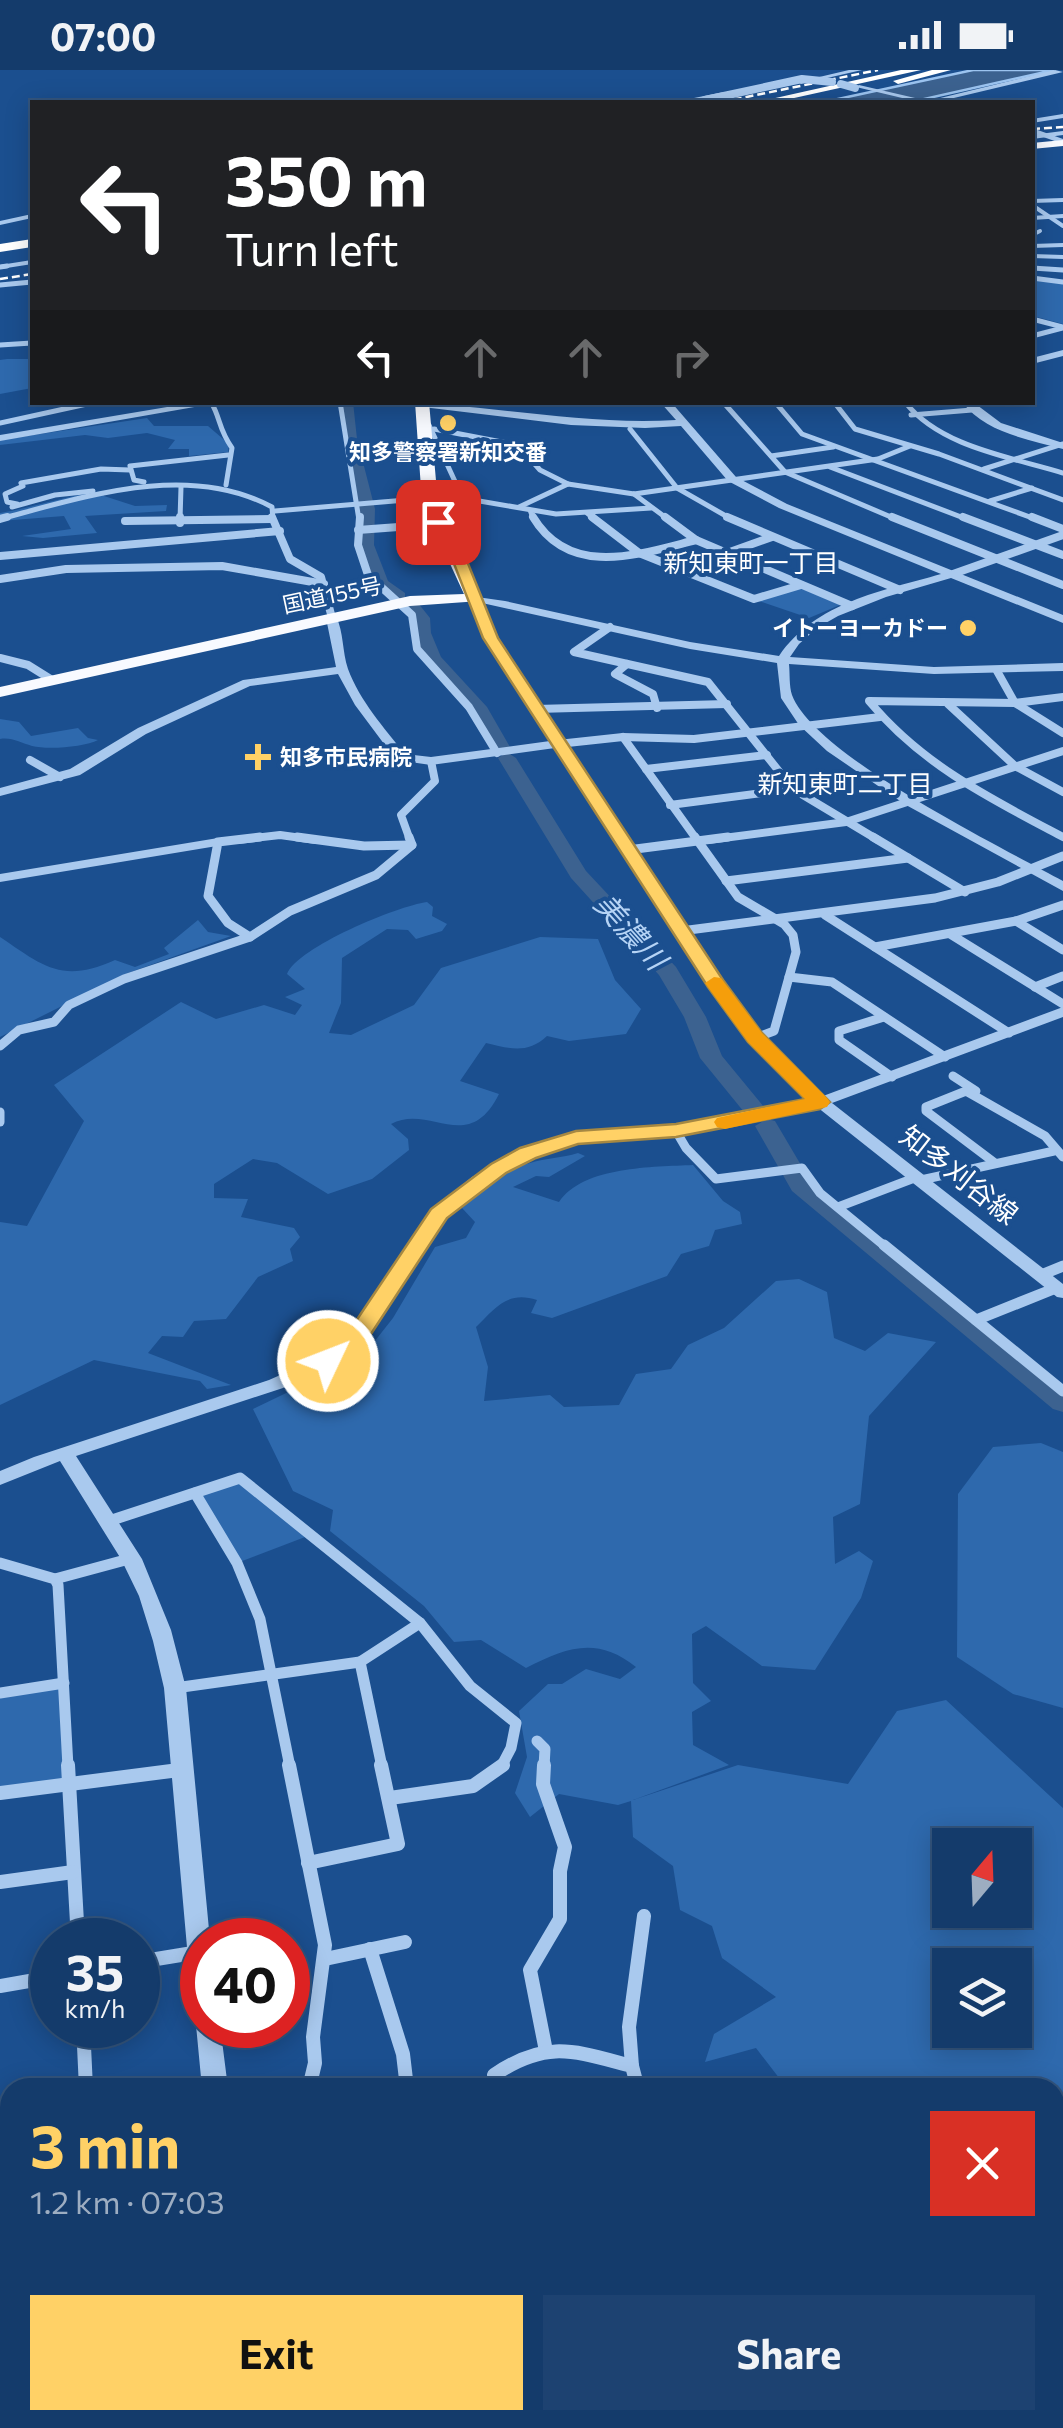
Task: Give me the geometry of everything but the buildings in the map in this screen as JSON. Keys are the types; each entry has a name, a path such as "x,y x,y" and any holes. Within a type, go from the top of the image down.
{"highway":[{"path":"754,100 839,79 898,70"},
{"path":"773,100 916,70"},
{"path":"786,100 928,70"},
{"path":"806,100 946,70"},
{"path":"1035,146 1063,142"},
{"path":"0,250 30,244"},
{"path":"425,414 430,498 474,598"},
{"name":"国道155号","path":"0,692 397,604 435,598 474,598"}],"street":[{"path":"693,100 829,70"},
{"path":"710,100 859,70"},
{"path":"931,100 1063,70"},
{"path":"709,100 815,77 839,79 863,89 913,100"},
{"path":"815,77 839,79"},
{"path":"709,100 802,79 839,79"},
{"path":"1035,127 1063,117"},
{"path":"1035,129 1063,142"},
{"path":"1048,135 1063,134"},
{"path":"1035,203 1063,200"},
{"path":"1035,206 1063,226"},
{"path":"0,222 30,215"},
{"path":"1035,219 1063,216"},
{"path":"1035,246 1063,245"},
{"path":"1035,256 1063,257"},
{"path":"0,267 30,262"},
{"path":"1035,268 1063,270"},
{"path":"1035,278 1063,282"},
{"path":"0,285 30,282"},
{"path":"1035,319 1063,328"},
{"path":"1035,335 1063,328"},
{"path":"0,345 30,343"},
{"path":"1035,361 1063,353"},
{"path":"0,423 82,405"},
{"path":"0,438 202,405"},
{"path":"215,405 217,427 232,444 226,485"},
{"path":"342,405 358,504 358,545 368,575 412,615 417,649 469,706 497,753"},
{"path":"396,405 512,444 498,456 532,460 540,470 568,484 634,494 878,458 910,446"},
{"path":"667,405 732,480 783,506 1063,620"},
{"path":"726,405 785,472 1063,585"},
{"path":"778,405 802,434 878,458 1063,532"},
{"path":"836,405 853,428 1063,500"},
{"path":"905,405 910,415 938,431 1063,473"},
{"path":"910,415 969,406 993,422 1062,445"},
{"path":"358,530 448,521 458,485 425,414"},
{"path":"425,414 630,428 682,423"},
{"path":"630,428 677,488 724,516 900,590"},
{"path":"983,470 1062,445"},
{"path":"771,456 834,447"},
{"path":"130,470 130,466 167,460 228,455"},
{"path":"828,466 1063,555"},
{"path":"130,470 100,470 24,482 24,486 5,494 7,502 17,504 138,483 226,485 266,502 290,558 317,573 324,584 340,634 342,670 374,724 401,756 432,761 623,737 694,739 880,717"},
{"path":"130,470 138,483"},
{"path":"519,507 568,484"},
{"path":"0,516 140,486 210,485"},
{"path":"180,523 181,487"},
{"path":"990,501 1032,488"},
{"path":"634,494 696,540 852,606"},
{"path":"456,497 489,498 530,510 613,514 651,508"},
{"path":"125,522 135,518 180,523 430,498"},
{"path":"0,516 17,504"},
{"path":"530,510 532,519 547,537 597,560 696,540"},
{"path":"587,513 639,553 754,600 802,584"},
{"path":"0,556 280,530"},
{"path":"1063,532 953,574 852,606 807,626 784,658 787,698 804,725 852,766 1063,887"},
{"path":"726,553 773,537"},
{"path":"51,572 52,553"},
{"path":"0,579 51,572 222,566 324,584"},
{"path":"474,598 784,658 895,670 997,670 1063,664"},
{"path":"474,598 508,600 784,658 922,666 1063,664"},
{"name":"知多刈谷線","path":"474,598 490,638 755,1038 820,1102 1060,1290"},
{"path":"610,627 574,652 704,680 793,789 965,892"},
{"path":"0,658 28,666 52,680"},
{"path":"627,664 615,674 653,694 657,708"},
{"path":"0,792 76,772 156,723 247,683 342,670"},
{"path":"997,670 1014,703 1063,733"},
{"path":"1063,697 1014,703 869,701 911,748 961,782 1063,838"},
{"path":"536,709 727,704"},
{"path":"947,704 1015,766 1063,792"},
{"path":"623,737 738,896 790,930 796,944 774,1031 755,1038"},
{"path":"628,850 846,822 1063,751"},
{"path":"646,769 767,755"},
{"path":"30,760 60,777"},
{"path":"412,845 401,814 435,781 432,761"},
{"path":"670,806 793,789"},
{"path":"0,878 280,835 354,845 412,845"},
{"path":"218,842 208,896 228,923 250,937"},
{"path":"0,1046 19,1030 54,1022 69,1005 124,979 250,937 290,912 376,875 412,845"},
{"path":"681,931 965,892 1063,856"},
{"path":"726,882 909,858"},
{"path":"876,947 1016,922 1063,905"},
{"path":"824,914 1010,1033"},
{"path":"1016,922 1063,950"},
{"path":"0,1479 276,1384 328,1361 363,1330 439,1214 498,1168 528,1153 576,1138 676,1131 820,1102 1010,1033 1063,1008 949,934"},
{"path":"1035,987 1063,976"},
{"path":"789,977 832,982 944,1056"},
{"path":"884,1017 840,1032 839,1040 892,1077"},
{"path":"954,1076 986,1098 984,1101"},
{"path":"838,1207 919,1179 1058,1154 1045,1136 966,1091 926,1107 926,1111 995,1163"},
{"path":"0,1112 0,1122"},
{"path":"676,1131 686,1148 716,1179 802,1168 813,1186 1063,1391"},
{"path":"1040,1275 1063,1266"},
{"path":"976,1320 1060,1290"},
{"path":"64,1454 110,1521 149,1596 174,1688 195,1918"},
{"path":"110,1521 240,1478 420,1623 470,1686 516,1723 514,1745 506,1765 487,1780 458,1792 390,1798"},
{"path":"195,1493 237,1564 260,1620 272,1674 325,1958 311,2078"},
{"path":"0,1562 62,1580 129,1559"},
{"path":"55,1579 71,1783 76,1918"},
{"path":"174,1688 360,1662 420,1623"},
{"path":"308,1863 398,1844 360,1662"},
{"path":"0,1692 64,1683"},
{"path":"537,1741 546,1748 543,1784 565,1847 560,1871 560,1919 530,1970 545,2046"},
{"path":"0,1793 180,1770"},
{"path":"0,1882 73,1872"},
{"path":"635,2078 629,2027 644,1916"},
{"path":"325,1958 405,1942"},
{"path":"370,1949 403,2054 406,2078"},
{"path":"0,1986 30,1981"},
{"path":"494,2075 514,2059 545,2046 632,2066"},
{"path":"84,2048 86,2078"},
{"path":"211,2048 214,2078"}],"shaded area":[{"path":"973,70 1054,70 920,100 833,100"},
{"path":"1035,279 1063,283 1063,324 1035,317"},
{"path":"30,359 30,388 0,394 0,360"},
{"path":"147,418 154,426 208,426 229,444 228,452 189,456 189,449 168,449 175,440 147,433 108,438 85,435 0,445 0,440"},
{"path":"104,491 104,496 135,506 167,505 166,511 85,516 97,533 43,538 22,536 71,529 64,516 0,521 0,513"},
{"path":"801,588 840,605 809,618 759,601"},
{"path":"0,719 19,722 31,736 78,728 88,738 98,740 66,747 32,746 0,739"},
{"path":"427,902 433,907 432,916 447,924 442,931 416,939 408,930 387,929 342,958 341,1003 329,1033 351,1035 414,1005 441,968 540,937 598,939 615,980 641,1009 626,1034 569,1041 547,1036 533,1046 518,1049 486,1043 460,1081 499,1094 487,1112 475,1122 461,1125 420,1119 391,1124 408,1139 409,1150 372,1179 328,1194 277,1163 253,1159 214,1184 214,1198 248,1199 241,1217 294,1228 300,1237 290,1249 293,1261 258,1277 226,1319 194,1321 183,1337 162,1336 148,1353 231,1385 207,1389 200,1381 94,1360 0,1405 0,1222 27,1226 84,1121 54,1085 181,1002 216,1019 264,1005 295,1015 302,1005 285,997 305,989 287,974 295,963 350,929"},
{"path":"198,920 208,932 231,936 128,973 0,1037 0,937 41,963 67,971 81,971 115,960 135,967 169,954 164,948"},
{"path":"578,1153 585,1156 549,1177 536,1176 513,1187 559,1202 570,1190 602,1175 693,1165 723,1201 740,1212 742,1224 715,1230 709,1246 681,1254 667,1276 552,1318 531,1313 537,1300 518,1297 503,1303 476,1327 488,1367 484,1401 550,1395 564,1407 619,1405 636,1374 671,1369 688,1345 724,1328 776,1281 799,1279 827,1292 834,1338 865,1351 888,1333 936,1342 869,1416 860,1504 833,1517 835,1564 859,1551 873,1561 861,1598 815,1670 762,1666 706,1626 692,1634 693,1683 711,1701 692,1712 693,1745 729,1765 633,1800 738,1765 848,1784 897,1711 946,1700 1063,1808 1063,2078 779,2078 756,2048 705,2062 714,2034 776,1997 722,1958 712,1926 680,1910 673,1866 633,1837 631,1801 618,1805 559,1794 530,1817 515,1793 527,1757 519,1711 548,1684 562,1684 586,1669 620,1679 636,1667 608,1651 582,1648 526,1668 481,1640 454,1642 424,1606 330,1531 333,1510 293,1491 253,1409 363,1356 393,1318 435,1247 466,1238 475,1222 462,1208 485,1187 520,1166"},
{"path":"1041,1443 1063,1452 1063,1708 1013,1694 957,1657 958,1494 993,1447"},
{"path":"240,1478 313,1534 237,1563 195,1493"},
{"path":"64,1683 71,1783 0,1793 0,1693"}],"waterway":[{"name":"美濃川","path":"346,405 350,439 367,509 366,545 381,583 399,596"},
{"name":"美濃川","path":"412,607 422,618 422,633 433,658 481,711 501,747"},
{"name":"美濃川","path":"507,758 578,874 668,972 695,1017 711,1058 752,1107"},
{"name":"美濃川","path":"767,1126 801,1186 1063,1403"}],"railway":[{"path":"732,100 878,70"},
{"path":"1035,129 1063,127"},
{"path":"0,279 30,274"}],"slow traffic":[{"path":"714,983 755,1038 820,1102 725,1122"}],"place":[{"name":"知多警察署新知交番","path":"448,423"},
{"name":"イトーヨーカドー","path":"968,628"},
{"name":"知多市民病院","path":"258,757"}],"district":[{"name":"新知東町一丁目","path":"751,563"},
{"name":"新知東町二丁目","path":"845,784"}],"route":[{"path":"328,1361 357,1338 439,1214 498,1168 561,1141 599,1134 676,1131 820,1102 755,1038 714,983 490,638 458,556 438,522"}]}
